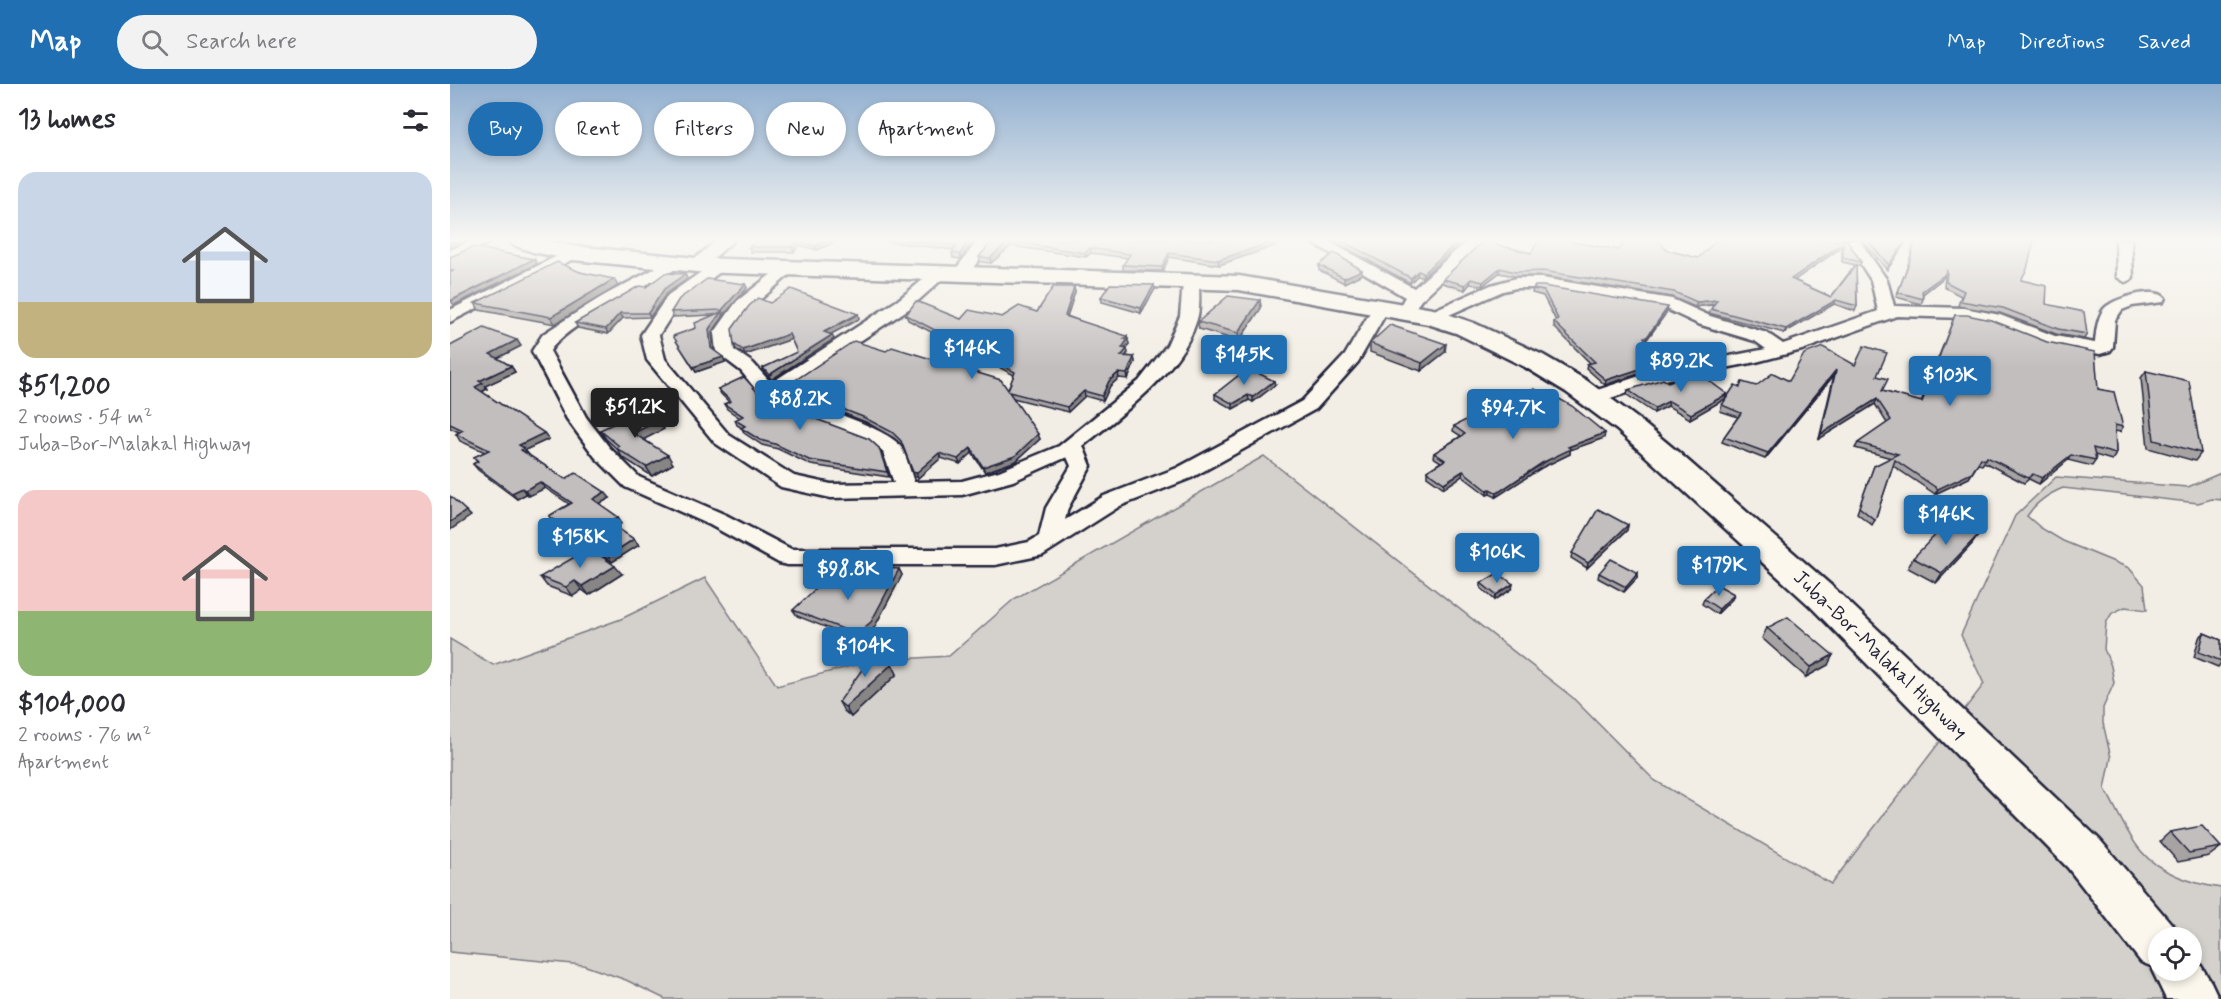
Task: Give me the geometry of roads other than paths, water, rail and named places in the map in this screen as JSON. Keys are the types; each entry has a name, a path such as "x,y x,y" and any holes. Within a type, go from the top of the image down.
{"main road":[{"name":"Juba-Bor-Malakal Highway","path":"1183,283 1239,283 1408,309 1465,328 1534,361 1592,398 1641,436 1822,597 2084,854 2148,933"},
{"path":"2183,981 2194,999"}],"street":[{"path":"450,317 517,283"},
{"path":"649,283 605,302 549,338 541,351 577,419 602,452 632,482 718,520 788,557 995,557 1035,549 1112,501 1184,473 1309,405 1352,358 1434,283"},
{"path":"687,283 650,335 656,360 722,439 788,482 831,491 962,488 1006,476 1066,450 1146,385 1175,346 1189,315 1191,283"},
{"path":"771,283 743,305 723,333 725,352 747,368 769,393 807,411 879,438 892,449 906,488"},
{"path":"769,393 937,283"},
{"path":"1373,283 1408,309"},
{"path":"1408,309 1516,283 1542,283 1666,303 1704,321 1761,337 1780,351"},
{"path":"1880,283 1887,313"},
{"path":"1592,398 1665,374 1780,351 1887,313 1922,311 1965,313 1994,319 2051,340 2100,349 2104,347 2108,316 2115,305 2126,301 2157,298"},
{"path":"1049,541 1057,508 1081,466 1073,445"}]}
